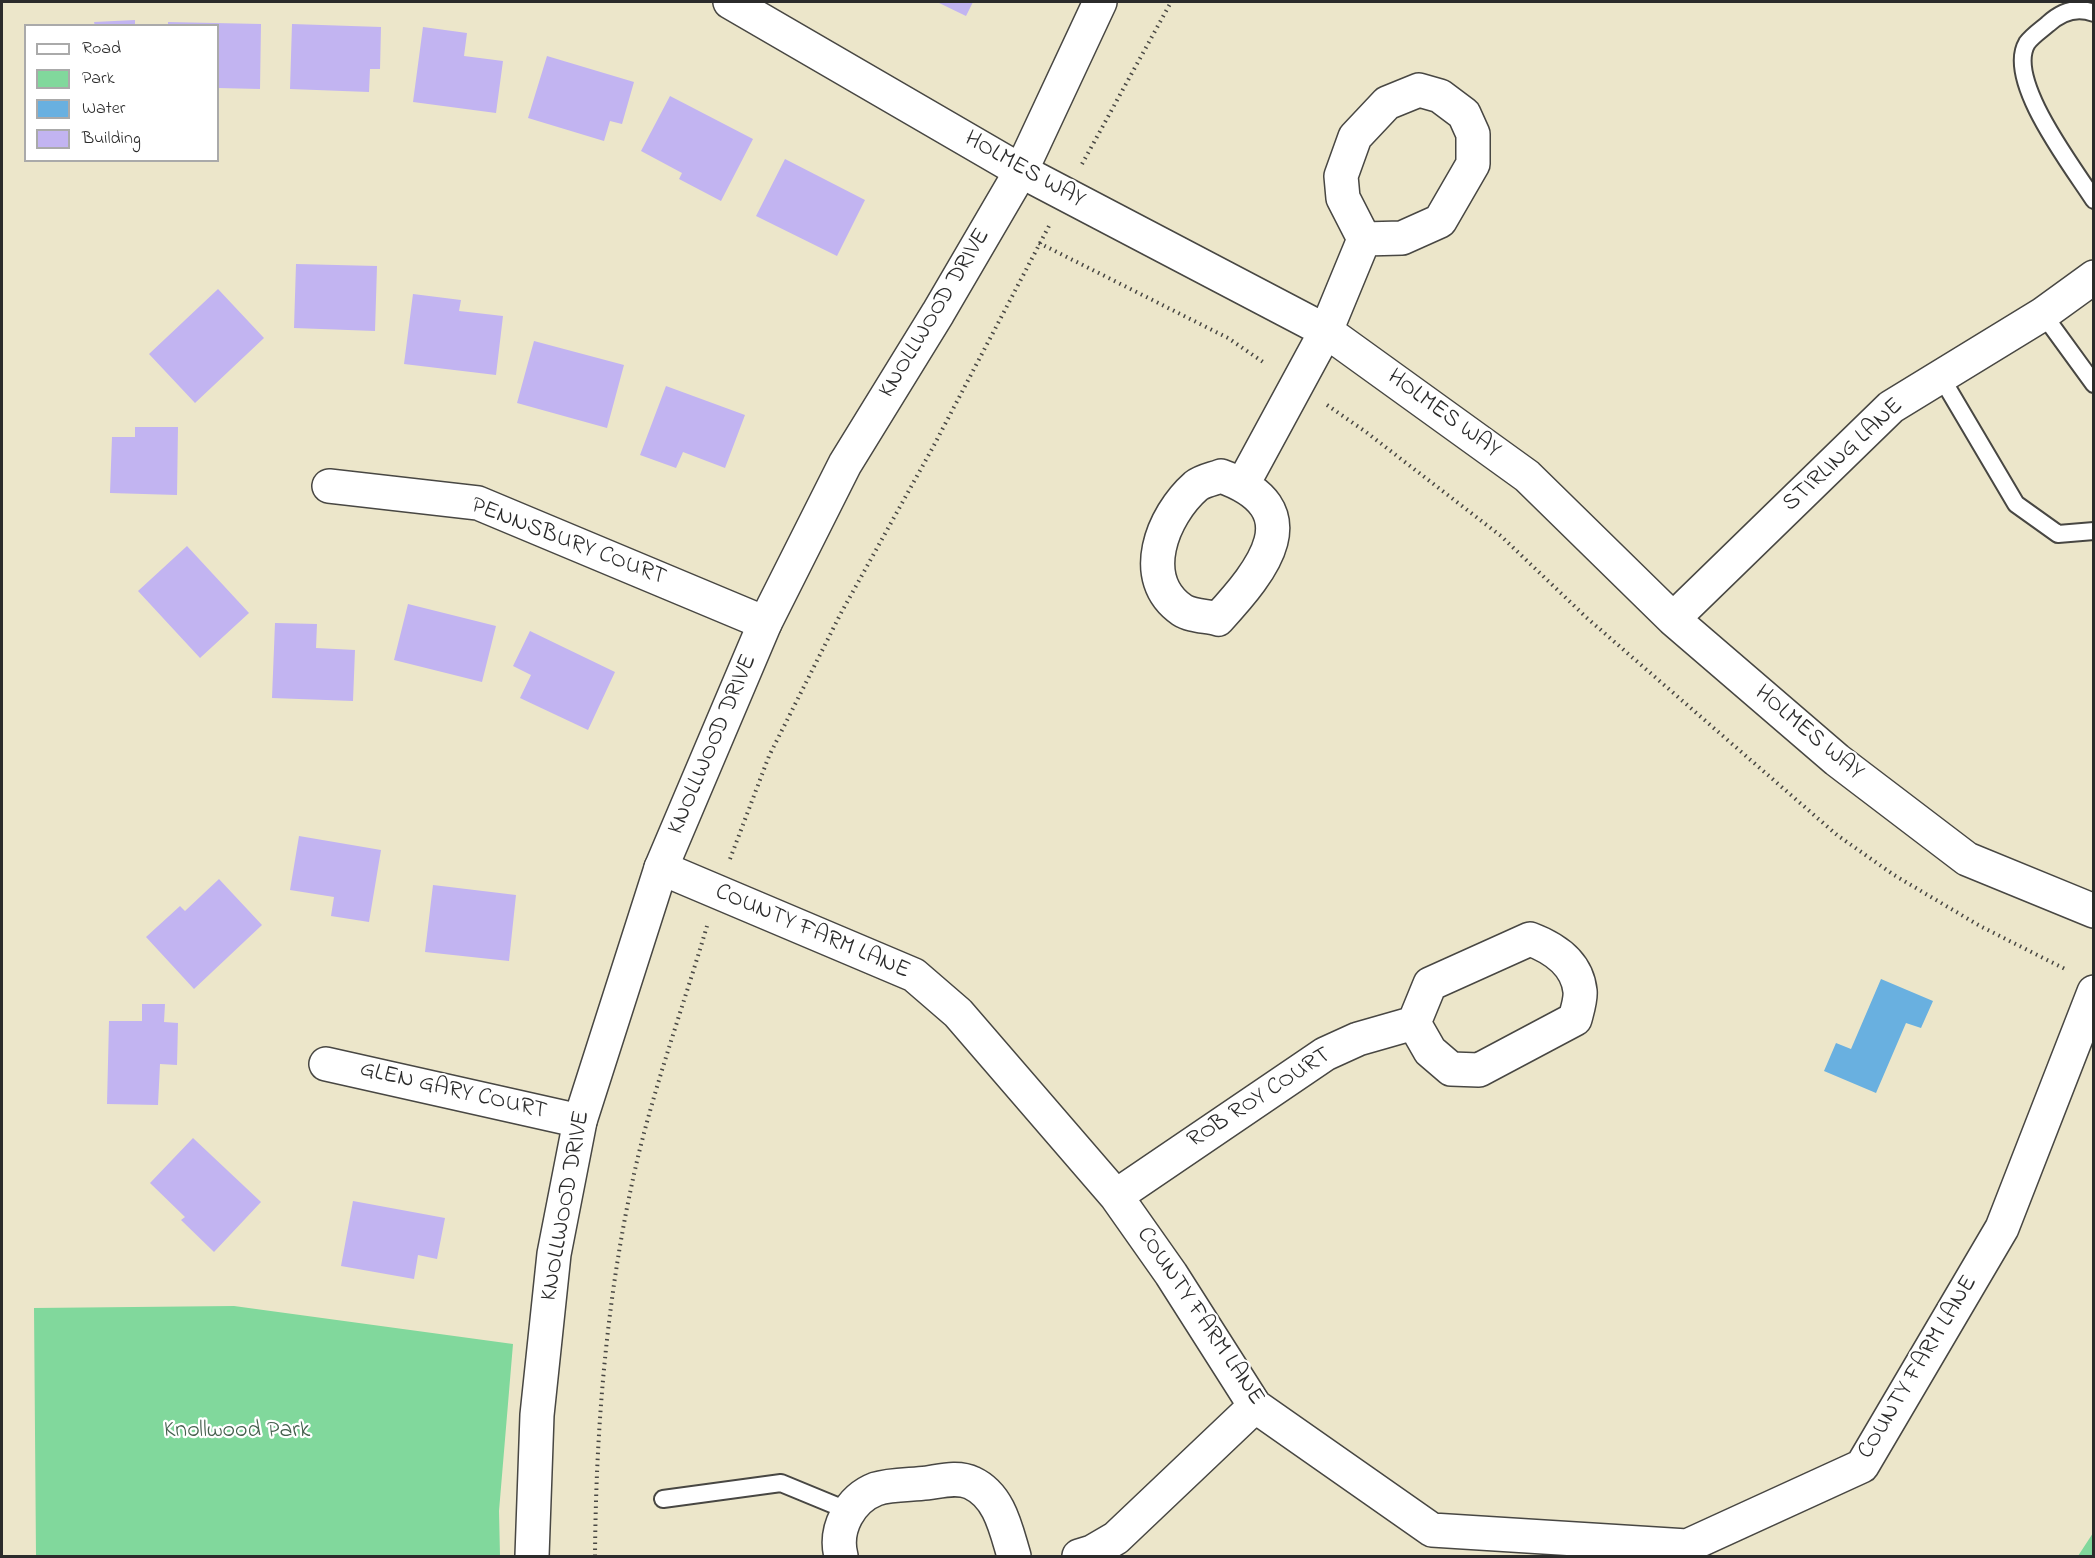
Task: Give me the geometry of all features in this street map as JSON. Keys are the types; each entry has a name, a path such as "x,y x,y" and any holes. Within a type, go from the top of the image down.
{"street":[{"name":"HOLMES WAY","path":"730,2 1021,171 1326,331 1527,476 1673,619 1837,760 1967,859 2094,910"},
{"name":"KNOLLWOOD DRIVE","path":"532,1557 537,1415 552,1277 580,1121 661,868 765,623 845,464 938,313 1021,171 1100,2"},
{"path":"1243,484 1326,331 1364,239 1343,198 1341,176 1355,137 1387,103 1419,90 1440,96 1464,114 1473,134 1473,164 1440,221 1402,238 1364,239"},
{"name":"STIRLING LANE","path":"1673,619 1891,407 2043,314 2094,278"},
{"name":"PENNSBURY COURT","path":"329,486 478,503 765,623"},
{"name":"COUNTY FARM LANE","path":"661,868 914,975 958,1013 1116,1196 1171,1274 1255,1406 1432,1530 1687,1546 1862,1466 2002,1228 2084,982"},
{"path":"1530,939 1551,947 1569,964 1580,991 1575,1019 1479,1070 1450,1069 1431,1051 1414,1023 1431,984 1530,939"},
{"name":"ROB ROY COURT","path":"1116,1196 1324,1054 1358,1039 1414,1023"},
{"name":"GLEN GARY COURT","path":"326,1064 580,1121"},
{"path":"1079,1557 1116,1538 1255,1406"},
{"path":"841,1557 842,1526 849,1511 865,1495 878,1489 957,1479 972,1483 984,1491 1002,1516 1014,1557"}],"lane":[{"path":"2094,13 2083,9 2056,8 2027,44 2021,67 2028,96 2094,200"},
{"path":"2043,314 2094,384"},
{"path":"1941,377 2016,504 2058,534 2094,531"},
{"path":"663,1499 781,1483 849,1511"}],"path":[{"path":"1171,2 1039,243 1228,338 1366,432 1501,536 1587,618 1837,835 1894,875 1980,926 2084,982"}],"green space":[{"name":"Knollwood Park","path":"234,1306 513,1344 499,1511 500,1556 36,1556 34,1308"},
{"path":"2093,1533 2093,1556 2078,1556"}],"water":[{"path":"1881,979 1933,1001 1921,1028 1906,1023 1876,1093 1824,1071 1836,1043 1851,1049"}],"building":[{"path":"937,2 973,2 966,16"},
{"path":"135,20 135,24 94,24 94,22"},
{"path":"168,22 261,24 260,89 219,88 219,24 168,24"},
{"path":"292,24 381,27 380,69 370,69 369,92 290,89"},
{"path":"423,27 467,33 464,56 503,61 496,113 413,102"},
{"path":"547,56 634,82 622,124 610,121 604,141 528,118"},
{"path":"670,96 753,139 721,201 679,179 682,173 641,151"},
{"path":"785,159 865,200 837,256 756,216"},
{"path":"296,264 377,266 375,331 294,328"},
{"path":"218,289 264,338 195,403 149,354"},
{"path":"413,294 461,300 459,311 503,316 496,375 404,364"},
{"path":"534,341 624,365 607,428 517,403"},
{"path":"666,386 745,415 725,468 683,452 676,468 640,455"},
{"path":"135,427 178,427 177,495 110,493 112,437 135,437"},
{"path":"187,546 249,613 200,658 138,591"},
{"path":"408,604 496,626 482,682 394,660"},
{"path":"275,623 317,624 316,648 355,650 353,701 272,698"},
{"path":"530,631 615,672 588,730 520,698 531,675 513,666"},
{"path":"299,836 381,850 369,922 331,916 334,897 290,890"},
{"path":"219,879 262,925 194,989 146,937 180,906 185,911"},
{"path":"433,885 516,895 509,961 425,952"},
{"path":"142,1004 165,1004 164,1022 178,1023 177,1065 160,1064 158,1105 107,1104 109,1021 142,1021"},
{"path":"193,1138 261,1202 214,1252 181,1220 185,1217 150,1183"},
{"path":"353,1201 445,1218 437,1259 418,1255 414,1279 341,1266"}]}
